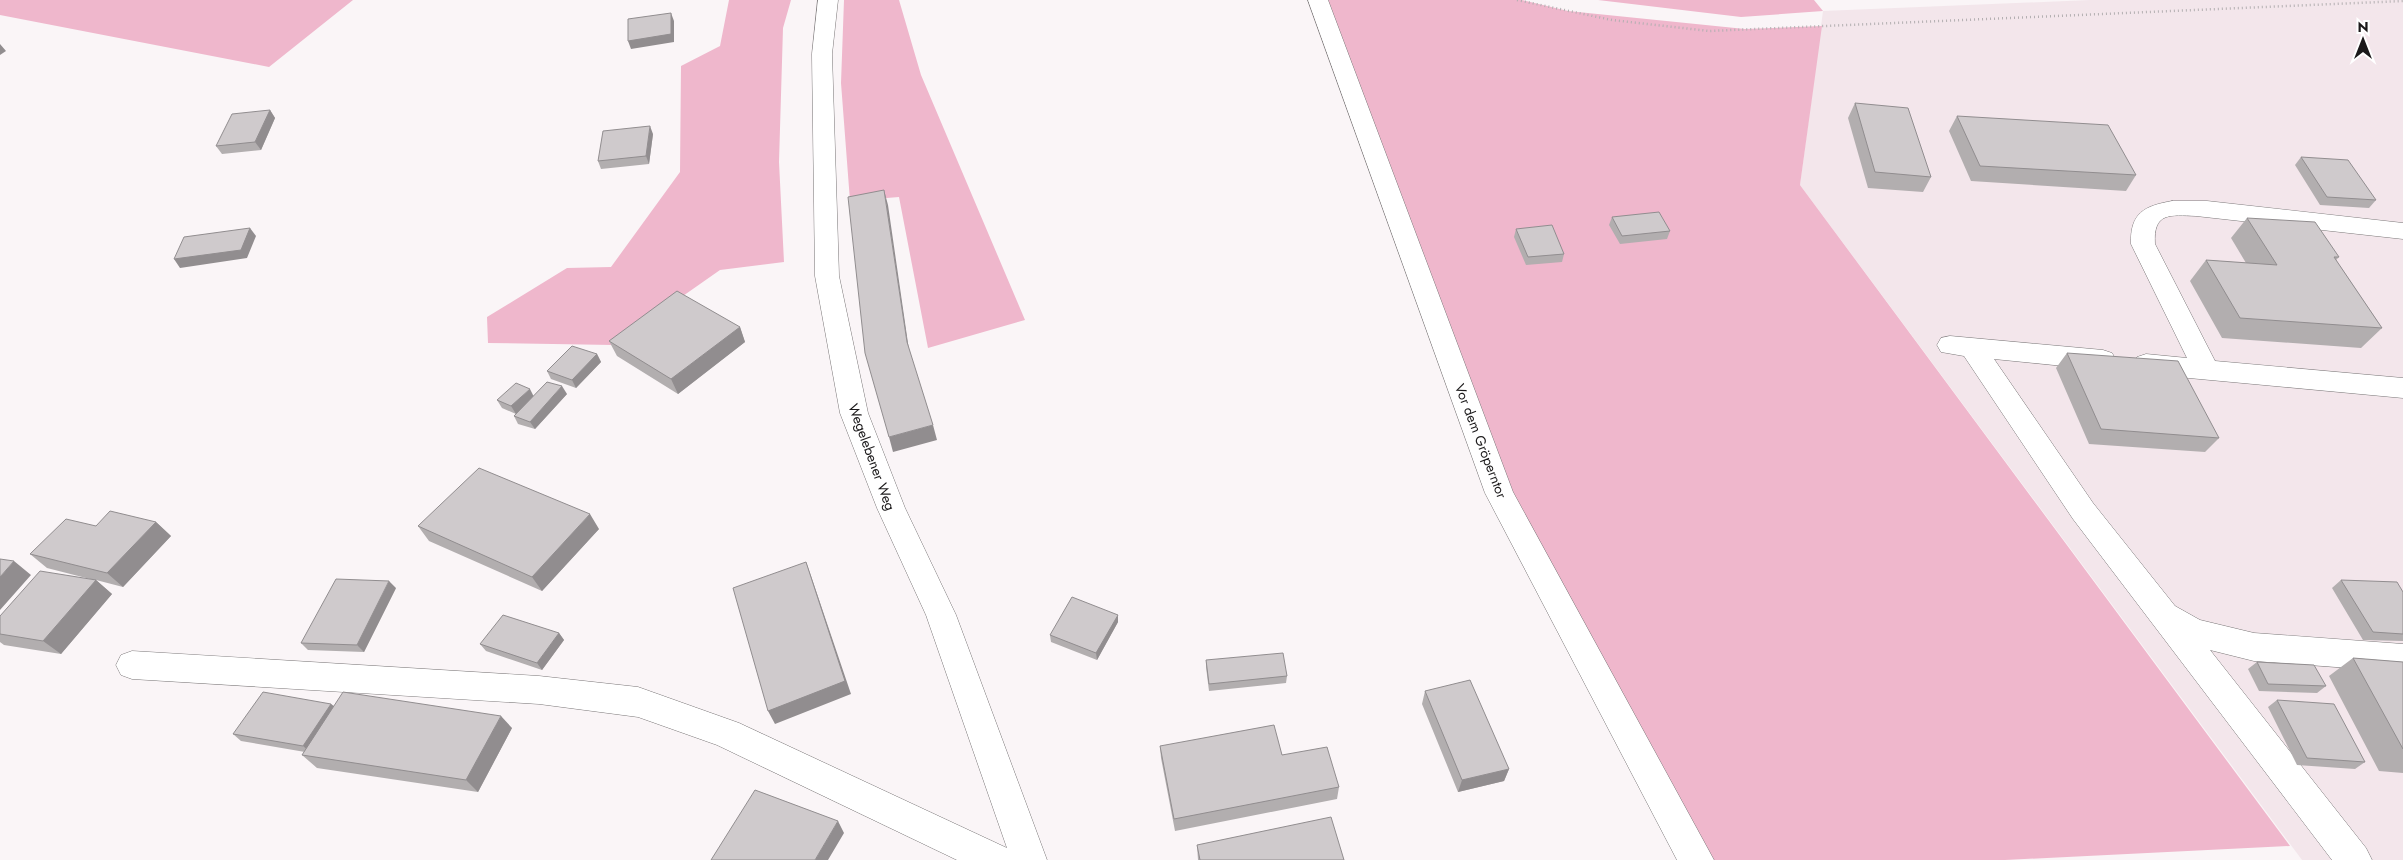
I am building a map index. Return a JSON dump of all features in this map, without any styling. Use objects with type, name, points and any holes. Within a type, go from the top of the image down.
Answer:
[{"type":"street","name":"Wegelebener Weg","points":[[828,0],[822,54],[827,276],[854,412],[891,508],[941,615],[1029,860]]},
{"type":"street","name":"Vor dem Gröperntor","points":[[1318,0],[1499,493],[1696,860]]},
{"type":"street","points":[[2206,370],[2143,244],[2141,230],[2143,224],[2155,212],[2181,208],[2207,209],[2403,231]]},
{"type":"street","points":[[2354,860],[2083,511],[1961,346],[2403,388]]},
{"type":"street","points":[[2162,612],[2192,632],[2254,647],[2403,658]]},
{"type":"street","points":[[132,665],[539,690],[638,702],[727,734],[995,860]]},
{"type":"path","points":[[1517,0],[1551,9],[1643,25],[1709,32],[2403,0]]},
{"type":"shaded area","points":[[0,0],[353,0],[269,67],[0,15]]},
{"type":"shaded area","points":[[729,0],[791,0],[783,28],[779,162],[784,262],[720,270],[613,345],[488,343],[487,317],[567,268],[611,267],[680,172],[681,66],[720,46]]},
{"type":"shaded area","points":[[844,0],[899,0],[921,75],[1025,320],[928,348],[899,197],[850,201],[841,83]]},
{"type":"shaded area","points":[[1328,0],[1522,0],[1568,11],[1745,29],[1822,26],[1800,185],[2290,846],[2005,860],[1712,860],[1511,490]]},
{"type":"shaded area","points":[[1598,0],[1814,0],[1823,11],[1741,17]]},
{"type":"shaded area","points":[[2090,0],[2403,0],[2403,860],[2302,860],[1800,185],[1823,11]]},
{"type":"building","points":[[671,13],[671,34],[628,41],[628,19]]},
{"type":"building","points":[[1855,103],[1908,108],[1931,177],[1875,172]]},
{"type":"building","points":[[270,110],[255,142],[216,146],[232,114]]},
{"type":"building","points":[[1957,116],[2108,125],[2136,175],[1980,166]]},
{"type":"building","points":[[650,126],[646,156],[598,161],[603,131]]},
{"type":"building","points":[[2301,157],[2348,160],[2376,200],[2327,197]]},
{"type":"building","points":[[884,190],[907,342],[933,425],[889,437],[865,353],[848,197]]},
{"type":"building","points":[[1659,212],[1670,231],[1622,236],[1612,217]]},
{"type":"building","points":[[2247,218],[2315,222],[2339,257],[2334,257],[2382,328],[2240,318],[2206,260],[2277,265]]},
{"type":"building","points":[[1552,225],[1564,254],[1528,257],[1516,229]]},
{"type":"building","points":[[250,228],[241,250],[174,259],[184,237]]},
{"type":"building","points":[[677,291],[740,327],[671,379],[609,341]]},
{"type":"building","points":[[572,346],[597,354],[572,380],[547,371]]},
{"type":"building","points":[[2067,353],[2178,361],[2219,438],[2101,429]]},
{"type":"building","points":[[547,382],[562,386],[530,422],[514,416]]},
{"type":"building","points":[[516,383],[530,389],[511,406],[497,400]]},
{"type":"building","points":[[479,468],[590,514],[532,577],[418,526]]},
{"type":"building","points":[[110,511],[156,522],[107,573],[30,554],[66,519],[96,526]]},
{"type":"building","points":[[0,559],[14,561],[0,577]]},
{"type":"building","points":[[806,562],[845,681],[768,711],[733,588]]},
{"type":"building","points":[[40,571],[96,580],[43,641],[0,634],[0,616]]},
{"type":"building","points":[[336,579],[389,581],[357,645],[301,643]]},
{"type":"building","points":[[2341,580],[2397,582],[2403,592],[2403,634],[2373,632]]},
{"type":"building","points":[[1072,597],[1118,615],[1096,653],[1050,635]]},
{"type":"building","points":[[503,615],[559,633],[537,663],[480,644]]},
{"type":"building","points":[[1283,653],[1287,676],[1209,684],[1206,660]]},
{"type":"building","points":[[2353,658],[2403,662],[2403,749]]},
{"type":"building","points":[[2257,662],[2314,665],[2326,686],[2268,684]]},
{"type":"building","points":[[1470,680],[1509,769],[1462,780],[1425,691]]},
{"type":"building","points":[[263,692],[331,704],[303,746],[233,734]]},
{"type":"building","points":[[343,692],[501,716],[466,780],[302,755]]},
{"type":"building","points":[[2277,700],[2334,704],[2365,762],[2307,758]]},
{"type":"building","points":[[1274,725],[1282,755],[1327,747],[1339,787],[1174,819],[1160,746]]},
{"type":"building","points":[[755,790],[838,821],[815,860],[711,860]]},
{"type":"building","points":[[1331,817],[1344,860],[1200,860],[1197,845]]}]
